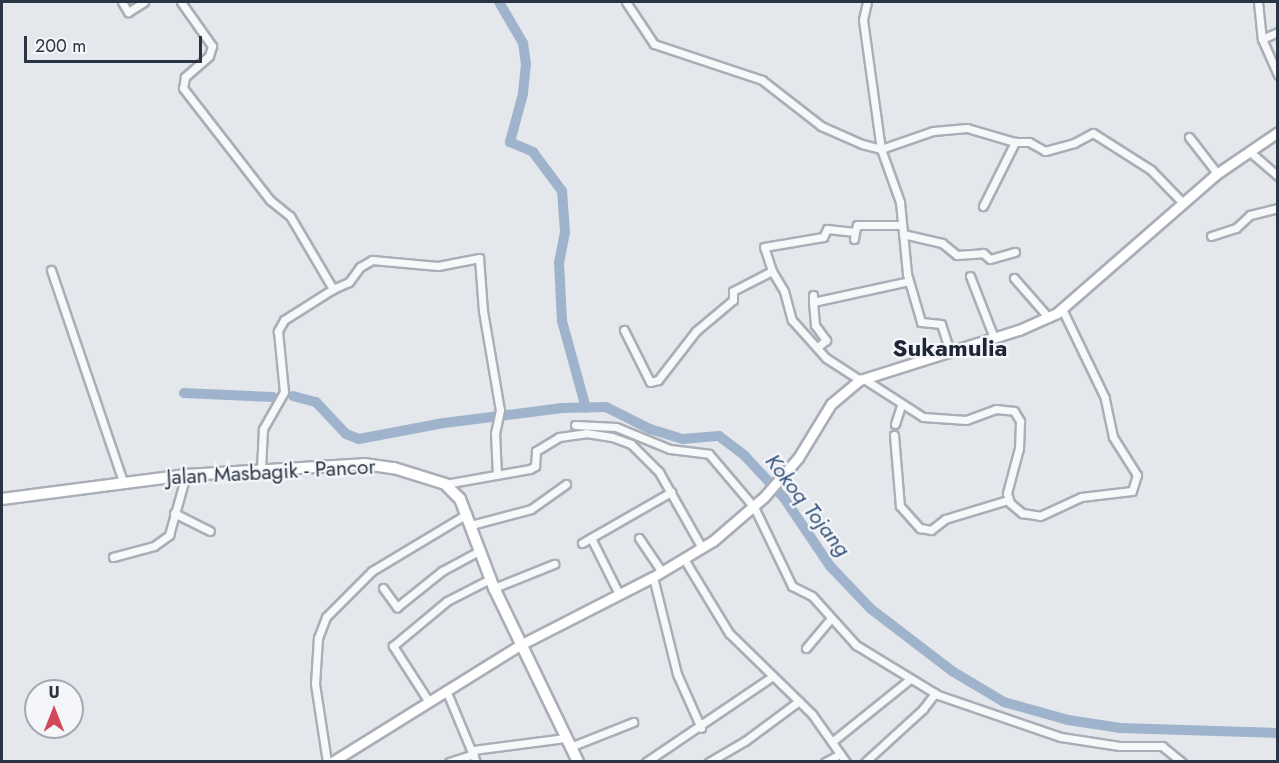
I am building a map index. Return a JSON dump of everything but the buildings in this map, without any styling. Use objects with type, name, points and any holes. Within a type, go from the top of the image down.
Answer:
[{"type":"main road","name":"Jalan Masbagik - Pancor","points":[[2,499],[186,475],[378,464],[446,484]]},
{"type":"main road","points":[[446,484],[456,494],[469,520],[492,583],[578,762]]},
{"type":"street","points":[[122,2],[128,12],[144,2]]},
{"type":"street","points":[[181,2],[212,46],[209,56],[185,77],[183,88],[243,166],[296,223],[333,289]]},
{"type":"street","points":[[627,2],[654,44],[762,81],[829,130],[881,148],[933,131],[956,128],[985,131],[1015,142],[1029,142],[1047,150],[1095,133],[1151,170],[1184,204]]},
{"type":"street","points":[[867,2],[863,27],[881,148],[898,194],[909,280],[921,322],[941,324],[950,351]]},
{"type":"street","points":[[1258,2],[1262,39],[1278,75]]},
{"type":"street","points":[[1262,39],[1278,32]]},
{"type":"street","points":[[567,484],[531,509],[469,520],[372,571],[326,617],[317,647],[315,699],[333,761],[520,645],[653,577],[702,548],[768,493],[782,477],[831,404],[862,379],[994,338],[1049,318],[1184,204],[1217,173],[1278,132]]},
{"type":"street","points":[[1189,138],[1217,173]]},
{"type":"street","points":[[983,206],[1015,142]]},
{"type":"street","points":[[1249,150],[1278,176]]},
{"type":"street","points":[[1210,236],[1236,228],[1250,215],[1278,208]]},
{"type":"street","points":[[902,225],[857,225],[854,235],[827,229],[824,237],[766,246],[772,271],[784,291],[790,317],[826,358],[891,394],[901,405],[917,416],[966,420],[996,409],[1014,411],[1020,421],[1019,448],[1008,500],[1014,509],[1040,516],[1081,497],[1132,491],[1137,482],[1133,468],[1113,437],[1105,398],[1062,309]]},
{"type":"street","points":[[903,234],[942,243],[957,255],[983,253],[990,259],[1015,252]]},
{"type":"street","points":[[261,469],[263,429],[284,392],[278,339],[280,324],[333,289],[349,282],[360,267],[372,260],[438,266],[477,259],[498,416],[497,475]]},
{"type":"street","points":[[51,270],[123,482]]},
{"type":"street","points":[[624,330],[650,382],[658,380],[696,331],[733,300],[733,291],[772,271]]},
{"type":"street","points":[[970,276],[994,338]]},
{"type":"street","points":[[1014,278],[1049,318]]},
{"type":"street","points":[[818,347],[826,340],[815,325],[813,298],[909,280]]},
{"type":"street","points":[[895,424],[901,405]]},
{"type":"street","points":[[575,425],[616,427],[670,449],[709,454],[754,507],[792,586],[812,596],[828,621],[856,645],[935,693],[1061,737],[1119,746],[1162,746],[1182,762]]},
{"type":"street","points":[[446,484],[533,468],[535,452],[557,438],[595,434],[631,444],[671,492],[702,548]]},
{"type":"street","points":[[894,435],[900,506],[920,528],[931,530],[945,519],[1008,500]]},
{"type":"street","points":[[113,557],[159,544],[171,531],[186,475]]},
{"type":"street","points":[[582,543],[671,492]]},
{"type":"street","points":[[174,513],[210,531]]},
{"type":"street","points":[[591,538],[619,594]]},
{"type":"street","points":[[639,538],[662,572]]},
{"type":"street","points":[[383,588],[397,607],[442,571],[479,551]]},
{"type":"street","points":[[684,559],[729,633],[799,701],[833,741],[846,762]]},
{"type":"street","points":[[429,702],[393,646],[447,601],[492,583],[554,564]]},
{"type":"street","points":[[653,577],[677,674],[701,728]]},
{"type":"street","points":[[806,648],[828,621]]},
{"type":"street","points":[[646,762],[660,758],[701,728],[727,705],[773,676]]},
{"type":"street","points":[[833,741],[910,679]]},
{"type":"street","points":[[446,690],[474,755]]},
{"type":"street","points":[[864,762],[923,709],[935,693]]},
{"type":"street","points":[[709,762],[745,741],[799,701]]},
{"type":"street","points":[[449,762],[474,755],[568,742],[633,722]]},
{"type":"street","points":[[825,762],[840,754]]},
{"type":"waterway","points":[[499,2],[523,43],[526,64],[523,94],[510,142],[533,152],[562,191],[565,232],[559,262],[562,321],[586,408]]},
{"type":"waterway","name":"Kokoq Tojang","points":[[184,393],[273,397]]},
{"type":"waterway","name":"Kokoq Tojang","points":[[293,396],[316,402],[346,434],[359,439],[444,423],[562,408],[606,407],[650,429],[683,439],[719,436],[744,455],[784,498],[830,566],[871,609],[952,671],[1004,702],[1068,720],[1120,728],[1278,733]]},
{"type":"district","name":"Sukamulia","points":[[950,348]]}]
